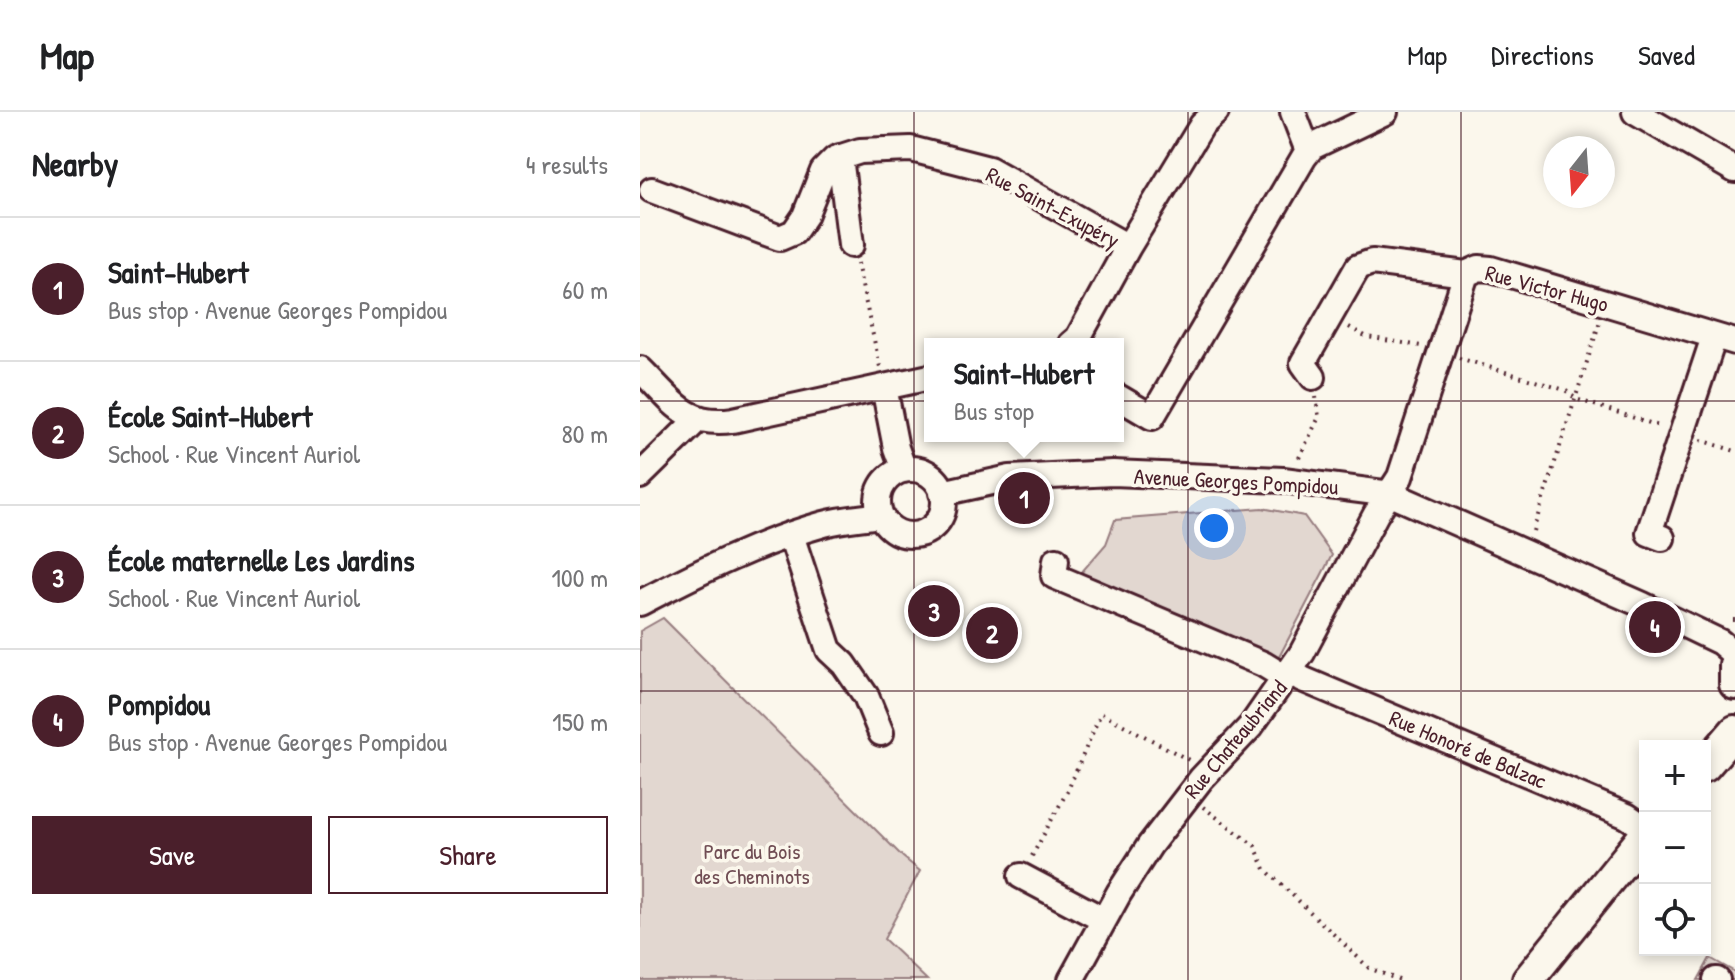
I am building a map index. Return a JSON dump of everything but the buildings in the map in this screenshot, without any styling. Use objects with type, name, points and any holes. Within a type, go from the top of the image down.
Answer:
[{"type":"main road","points":[[1735,665],[1735,684]]},
{"type":"main road","points":[[1711,759],[1735,731]]},
{"type":"main road","points":[[1528,980],[1639,842]]},
{"type":"street","points":[[1293,112],[1308,151]]},
{"type":"street","points":[[1124,401],[1152,417],[1308,151],[1385,112]]},
{"type":"street","points":[[1635,112],[1735,170]]},
{"type":"street","points":[[1076,338],[1206,116]]},
{"type":"street","name":"Rue Saint-Exupéry","points":[[840,157],[860,151],[911,149],[989,169],[1128,247]]},
{"type":"street","points":[[652,190],[780,238],[794,232],[805,216],[823,171],[840,157],[851,245]]},
{"type":"street","points":[[1313,377],[1303,363],[1351,276],[1362,265],[1372,262],[1466,274]]},
{"type":"street","name":"Rue Victor Hugo","points":[[1391,494],[1400,477],[1466,274],[1479,268],[1491,269],[1724,339],[1680,433],[1649,533],[1662,538]]},
{"type":"street","points":[[640,369],[685,413],[707,422],[733,420],[924,378]]},
{"type":"street","points":[[884,387],[896,448],[904,470]]},
{"type":"street","points":[[640,476],[697,420]]},
{"type":"street","points":[[904,470],[931,476],[942,493],[943,510],[934,526],[926,532],[898,533],[889,528],[880,515],[880,489],[886,481],[904,470]]},
{"type":"street","name":"Avenue Georges Pompidou","points":[[942,493],[1010,478],[1113,473],[1283,480],[1391,494],[1643,605],[1720,642],[1735,655]]},
{"type":"street","name":"Rue Chateaubriand","points":[[1071,980],[1150,845],[1209,770],[1251,726],[1288,675],[1376,514],[1391,494]]},
{"type":"street","points":[[640,603],[762,545],[827,523],[880,515]]},
{"type":"street","points":[[791,535],[829,650],[844,664],[866,696],[881,733]]},
{"type":"street","name":"Rue Honoré de Balzac","points":[[1056,560],[1054,576],[1627,816],[1639,824]]},
{"type":"street","points":[[1021,876],[1104,920]]},
{"type":"path","points":[[851,245],[861,274],[884,387]]},
{"type":"path","points":[[1533,531],[1606,304]]},
{"type":"path","points":[[1329,316],[1367,337],[1428,347],[1565,390],[1576,399],[1735,451]]},
{"type":"path","points":[[1299,458],[1319,417],[1313,377]]},
{"type":"path","points":[[1021,876],[1068,790],[1101,713],[1209,770]]},
{"type":"path","points":[[1188,796],[1255,846],[1265,869],[1369,968],[1399,980]]},
{"type":"green space","points":[[1262,508],[1304,516],[1332,555],[1279,657],[1257,671],[1066,590],[1106,544],[1115,520]]},
{"type":"green space","name":"Parc du Bois des Cheminots","points":[[663,618],[920,871],[884,939],[927,980],[640,980],[640,631]]},
{"type":"green space","points":[[1710,958],[1735,972],[1735,980],[1698,980]]},
{"type":"place","name":"Saint-Hubert","points":[[1024,498]]},
{"type":"place","name":"École maternelle Les Jardins","points":[[934,611]]},
{"type":"place","name":"Pompidou","points":[[1655,627]]},
{"type":"place","name":"École Saint-Hubert","points":[[992,633]]}]
